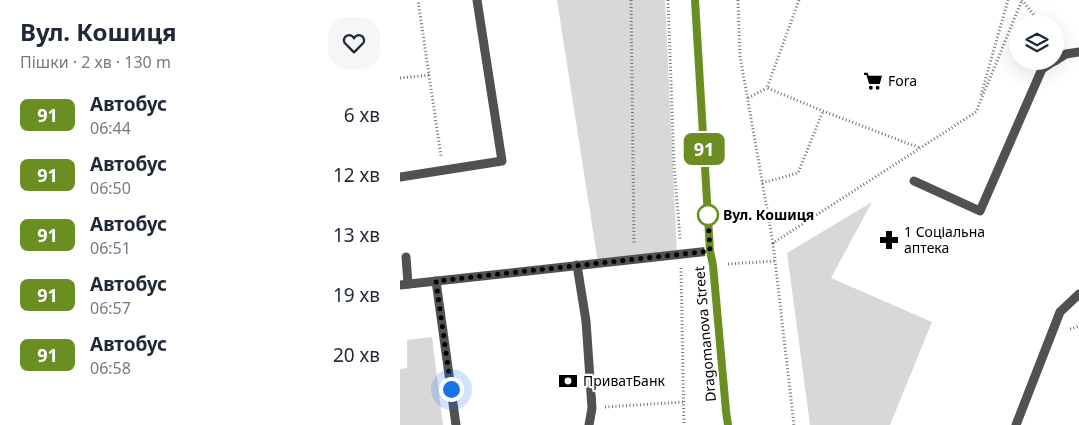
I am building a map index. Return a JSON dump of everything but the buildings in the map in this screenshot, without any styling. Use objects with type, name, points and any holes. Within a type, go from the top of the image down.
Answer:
[{"type":"street","name":"Dragomanova Street","points":[[695,0],[710,251],[713,265],[728,425]]},
{"type":"lane","points":[[400,177],[502,161],[477,0]]},
{"type":"lane","points":[[1064,55],[1079,52]]},
{"type":"lane","points":[[914,181],[980,211],[1042,70]]},
{"type":"lane","points":[[406,257],[404,284],[710,251]]},
{"type":"lane","points":[[577,265],[586,321],[592,408],[588,425]]},
{"type":"lane","points":[[436,281],[456,425]]},
{"type":"lane","points":[[1016,425],[1060,312],[1079,294]]},
{"type":"path","points":[[418,0],[444,170]]},
{"type":"path","points":[[631,0],[634,259]]},
{"type":"path","points":[[668,0],[674,164],[681,254],[684,425]]},
{"type":"path","points":[[738,0],[740,56],[773,243],[794,425]]},
{"type":"path","points":[[748,98],[767,88],[799,0]]},
{"type":"path","points":[[976,112],[1008,0]]},
{"type":"path","points":[[773,243],[976,112],[1022,0],[1034,15]]},
{"type":"path","points":[[400,78],[429,75]]},
{"type":"path","points":[[767,88],[920,148]]},
{"type":"path","points":[[762,183],[798,173],[823,111]]},
{"type":"path","points":[[592,408],[683,402]]},
{"type":"shaded area","points":[[557,0],[665,0],[677,253],[598,263]]},
{"type":"shaded area","points":[[872,202],[831,278],[932,322],[890,425],[810,425],[787,253]]},
{"type":"shaded area","points":[[432,337],[443,425],[400,425],[400,369],[407,368],[407,340]]},
{"type":"bus line","name":"91","points":[[695,0],[710,251],[713,265],[728,425]]},
{"type":"place","name":"Fora","points":[[873,81]]},
{"type":"place","name":"Вул. Кошиця","points":[[708,215]]},
{"type":"place","name":"1 Соціальна аптека","points":[[889,240]]},
{"type":"place","name":"ПриватБанк","points":[[568,381]]},
{"type":"route","points":[[451,389],[436,281],[710,251],[708,215]]}]
